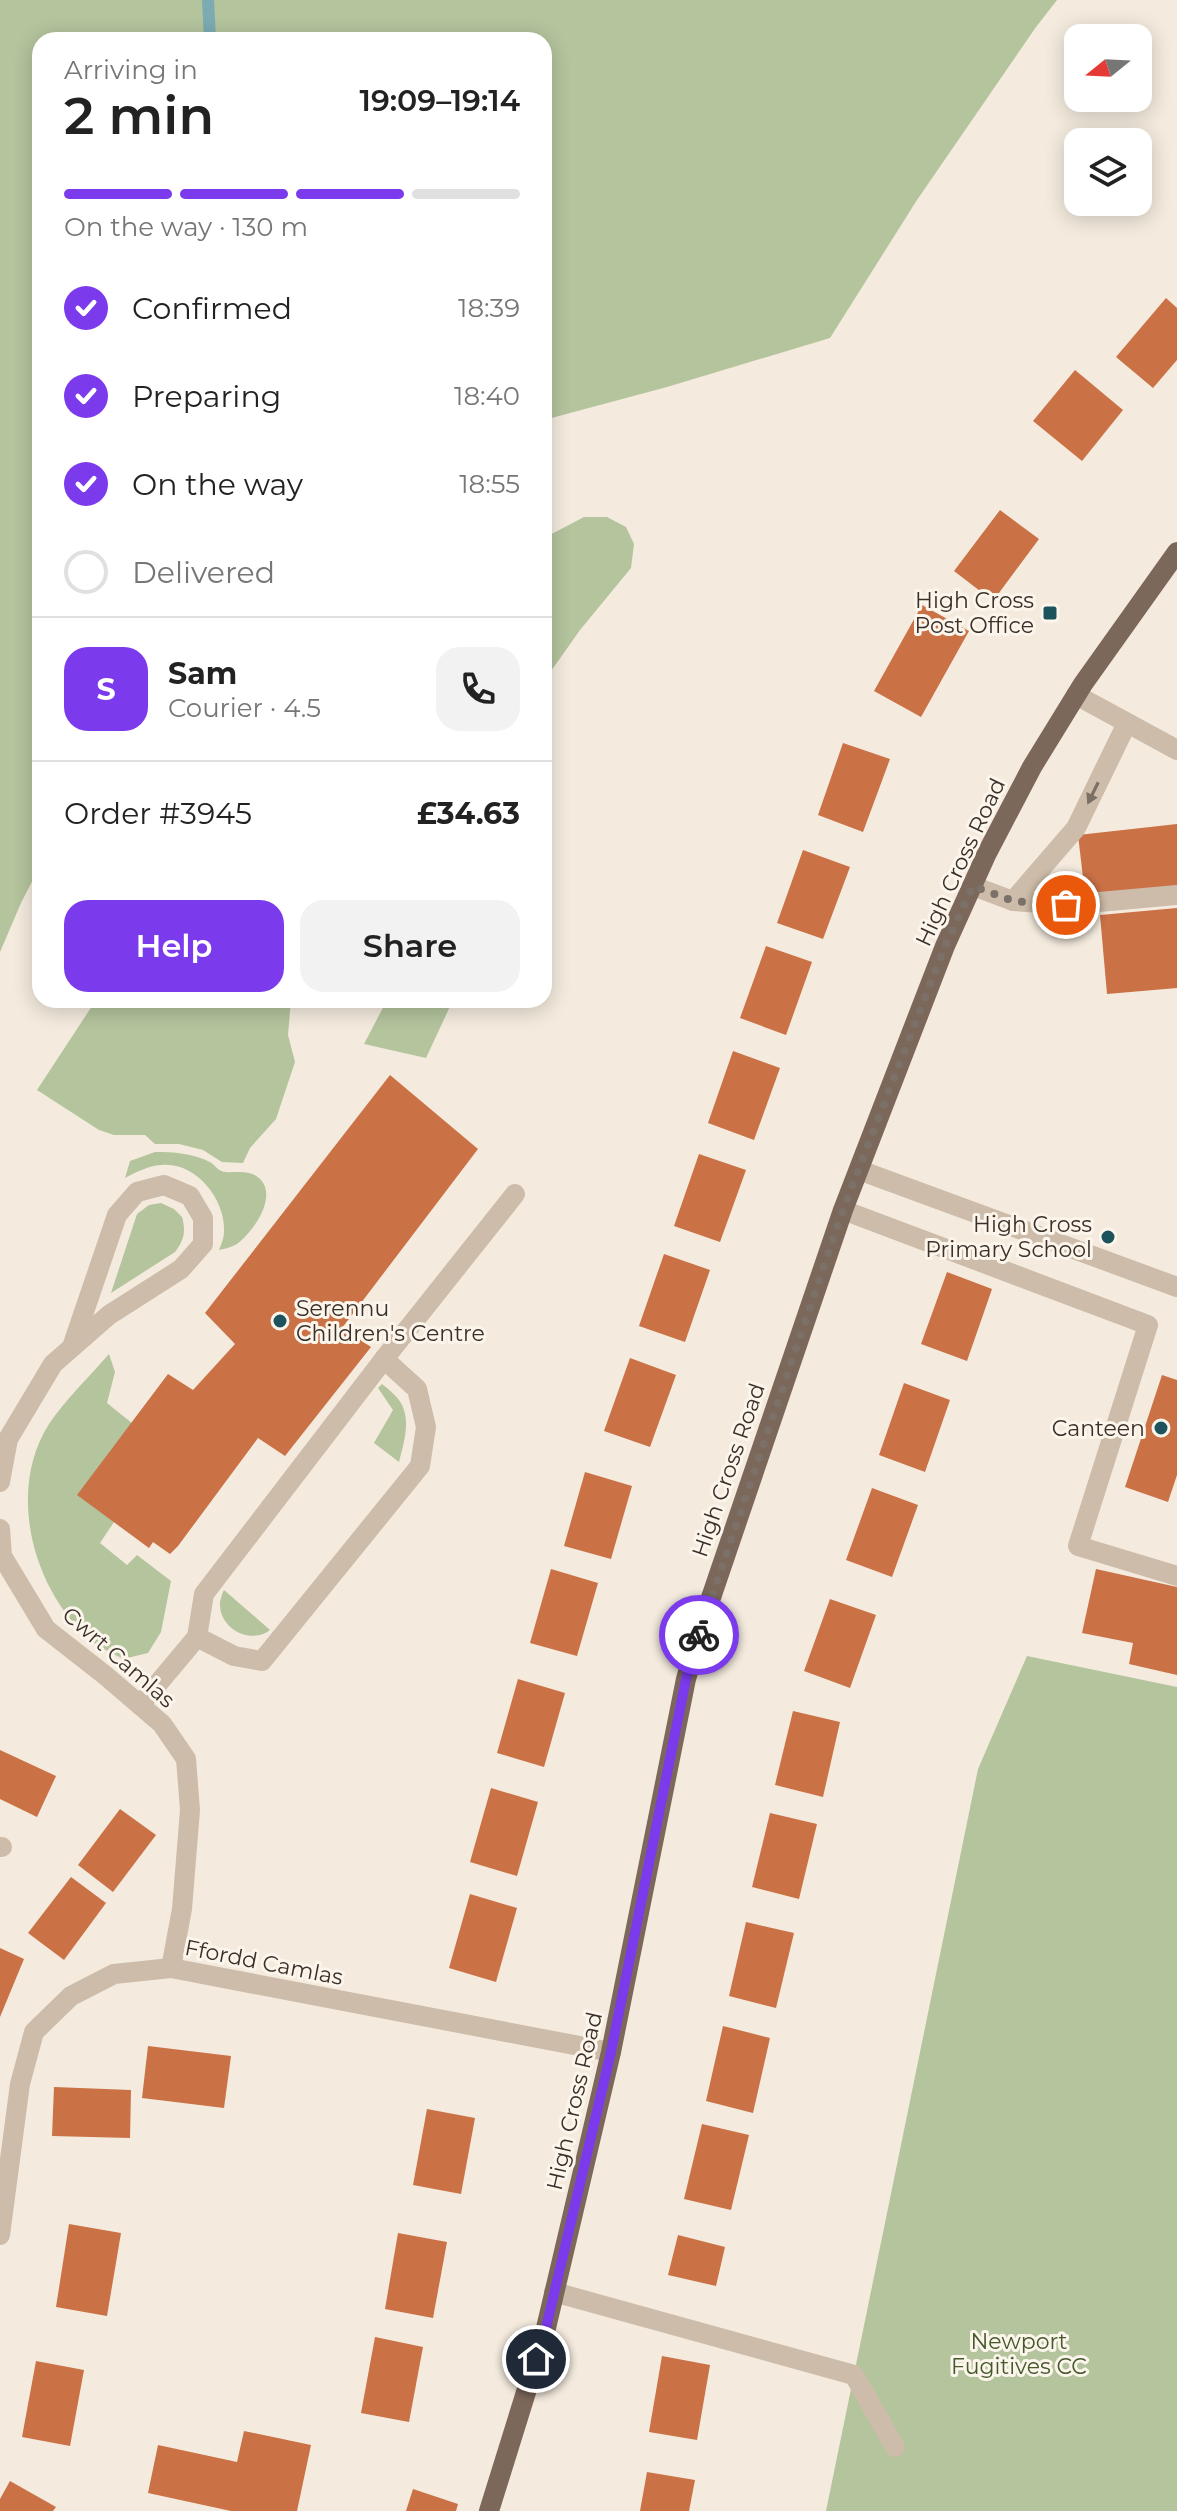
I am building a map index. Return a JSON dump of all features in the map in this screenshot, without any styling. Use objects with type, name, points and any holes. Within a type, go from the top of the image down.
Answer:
[{"type":"main road","name":"High Cross Road","points":[[489,2511],[546,2328],[611,2052],[686,1679],[843,1210],[945,946],[1032,767],[1076,695],[1176,555]]},
{"type":"street","points":[[1076,695],[1177,750]]},
{"type":"street","points":[[1013,901],[1076,828],[1127,723]]},
{"type":"street","points":[[973,886],[1013,901],[1066,905],[1177,895]]},
{"type":"street","points":[[859,1170],[1177,1287]]},
{"type":"street","points":[[0,1482],[8,1439],[53,1364],[109,1315],[181,1269],[203,1244],[203,1218],[190,1196],[164,1185],[137,1192],[117,1215],[72,1347]]},
{"type":"street","points":[[140,1705],[197,1637],[204,1594],[515,1194]]},
{"type":"street","points":[[843,1210],[1148,1325],[1078,1546],[1177,1576]]},
{"type":"street","points":[[197,1637],[234,1656],[262,1661],[420,1466],[426,1427],[417,1389],[384,1359]]},
{"type":"street","name":"Cwrt Camlas","points":[[0,1529],[1,1556],[46,1629],[162,1724],[186,1759],[190,1810],[182,1909],[171,1968]]},
{"type":"street","name":"Ffordd Camlas","points":[[0,2235],[20,2084],[34,2032],[71,1996],[114,1974],[171,1968],[611,2052]]},
{"type":"street","points":[[554,2292],[854,2375],[895,2447]]},
{"type":"green space","points":[[0,0],[1057,0],[917,200],[830,338],[552,418],[552,32],[32,32],[32,882],[0,952]]},
{"type":"green space","points":[[584,517],[607,517],[626,527],[634,544],[631,568],[552,670],[552,534]]},
{"type":"green space","points":[[91,1008],[290,1008],[288,1035],[295,1062],[276,1119],[250,1148],[243,1163],[222,1162],[203,1150],[179,1144],[155,1144],[145,1135],[114,1135],[99,1130],[37,1090]]},
{"type":"green space","points":[[383,1008],[449,1008],[426,1058],[364,1044]]},
{"type":"green space","points":[[155,1152],[190,1155],[210,1162],[223,1171],[248,1173],[261,1180],[265,1187],[265,1205],[250,1231],[237,1244],[219,1250],[224,1232],[220,1207],[206,1185],[185,1169],[174,1165],[156,1166],[125,1178],[130,1161]]},
{"type":"green space","points":[[161,1203],[182,1217],[184,1232],[180,1244],[175,1252],[111,1293],[137,1214],[149,1205]]},
{"type":"green space","points":[[109,1354],[115,1372],[107,1403],[133,1424],[114,1522],[100,1543],[127,1565],[137,1555],[171,1581],[161,1632],[148,1653],[123,1659],[92,1641],[71,1620],[54,1596],[32,1539],[28,1509],[29,1479],[36,1451],[49,1424]]},
{"type":"green space","points":[[382,1384],[399,1400],[406,1417],[399,1462],[374,1443],[393,1410],[378,1388]]},
{"type":"green space","points":[[224,1590],[270,1630],[254,1636],[230,1627],[221,1612]]},
{"type":"green space","name":"Newport Fugitives CC","points":[[1027,1656],[1177,1687],[1177,2511],[826,2511],[978,1769]]},
{"type":"building","points":[[1166,298],[1177,308],[1177,360],[1153,388],[1116,357]]},
{"type":"building","points":[[1075,370],[1123,410],[1082,461],[1033,421]]},
{"type":"building","points":[[1000,510],[1039,539],[993,601],[954,571]]},
{"type":"building","points":[[922,605],[969,631],[921,717],[874,691]]},
{"type":"building","points":[[843,743],[890,759],[863,832],[818,815]]},
{"type":"building","points":[[1177,824],[1177,894],[1086,903],[1078,835]]},
{"type":"building","points":[[803,850],[850,867],[823,939],[777,923]]},
{"type":"building","points":[[1177,908],[1177,988],[1107,994],[1100,915]]},
{"type":"building","points":[[766,946],[812,962],[786,1035],[740,1018]]},
{"type":"building","points":[[733,1051],[780,1068],[754,1140],[708,1123]]},
{"type":"building","name":"Serennu Children's Centre","points":[[390,1075],[478,1149],[342,1328],[371,1347],[285,1456],[258,1438],[178,1546],[170,1554],[153,1542],[149,1548],[77,1495],[168,1374],[193,1390],[235,1344],[205,1313]]},
{"type":"building","points":[[699,1154],[746,1170],[720,1242],[674,1226]]},
{"type":"building","points":[[664,1254],[710,1270],[685,1342],[639,1326]]},
{"type":"building","points":[[947,1272],[992,1289],[967,1361],[921,1344]]},
{"type":"building","points":[[630,1358],[676,1375],[650,1447],[604,1431]]},
{"type":"building","name":"Canteen","points":[[1162,1375],[1177,1380],[1177,1475],[1168,1502],[1125,1487]]},
{"type":"building","points":[[904,1383],[950,1400],[925,1472],[879,1455]]},
{"type":"building","points":[[585,1472],[632,1486],[611,1559],[564,1546]]},
{"type":"building","points":[[872,1488],[918,1505],[892,1577],[846,1560]]},
{"type":"building","points":[[551,1569],[598,1583],[577,1656],[530,1643]]},
{"type":"building","points":[[1096,1569],[1177,1587],[1177,1675],[1129,1664],[1133,1643],[1082,1633]]},
{"type":"building","points":[[830,1599],[876,1615],[850,1688],[804,1671]]},
{"type":"building","points":[[518,1679],[565,1693],[544,1767],[497,1753]]},
{"type":"building","points":[[793,1711],[840,1722],[823,1797],[775,1785]]},
{"type":"building","points":[[0,1750],[56,1776],[37,1817],[0,1799]]},
{"type":"building","points":[[491,1788],[538,1802],[517,1876],[470,1862]]},
{"type":"building","points":[[120,1809],[156,1835],[113,1892],[78,1865]]},
{"type":"building","points":[[770,1813],[817,1824],[799,1899],[752,1887]]},
{"type":"building","points":[[71,1877],[106,1903],[64,1960],[28,1933]]},
{"type":"building","points":[[470,1894],[517,1908],[496,1982],[449,1968]]},
{"type":"building","points":[[746,1922],[794,1933],[776,2008],[729,1996]]},
{"type":"building","points":[[0,1948],[24,1959],[0,2017]]},
{"type":"building","points":[[723,2026],[770,2038],[753,2113],[706,2101]]},
{"type":"building","points":[[148,2046],[231,2056],[224,2108],[142,2098]]},
{"type":"building","points":[[54,2087],[131,2090],[130,2138],[52,2136]]},
{"type":"building","points":[[427,2109],[475,2118],[461,2194],[413,2185]]},
{"type":"building","points":[[702,2124],[749,2135],[731,2210],[684,2199]]},
{"type":"building","points":[[69,2224],[121,2233],[107,2316],[56,2307]]},
{"type":"building","points":[[398,2233],[447,2242],[433,2318],[385,2309]]},
{"type":"building","points":[[678,2235],[725,2247],[716,2286],[668,2275]]},
{"type":"building","points":[[375,2337],[423,2347],[409,2422],[361,2413]]},
{"type":"building","points":[[662,2356],[710,2365],[697,2440],[649,2432]]},
{"type":"building","points":[[36,2361],[84,2370],[70,2446],[22,2437]]},
{"type":"building","points":[[244,2431],[311,2445],[297,2511],[231,2511],[148,2493],[158,2445],[237,2462]]},
{"type":"building","points":[[647,2472],[695,2480],[689,2511],[640,2511]]},
{"type":"building","points":[[10,2481],[56,2507],[53,2511],[0,2511],[0,2499]]},
{"type":"building","points":[[413,2489],[458,2504],[456,2511],[406,2511]]},
{"type":"waterway","points":[[208,0],[210,32]]},
{"type":"way so far","points":[[699,1635],[843,1210],[945,946],[973,886],[1013,901],[1066,905]]},
{"type":"place","name":"High Cross Post Office","points":[[1050,613]]},
{"type":"place","name":"High Cross Primary School","points":[[1108,1237]]},
{"type":"place","name":"Serennu Children's Centre","points":[[280,1321]]},
{"type":"place","name":"Canteen","points":[[1161,1428]]},
{"type":"route","points":[[536,2359],[611,2052],[686,1679],[699,1635]]}]
